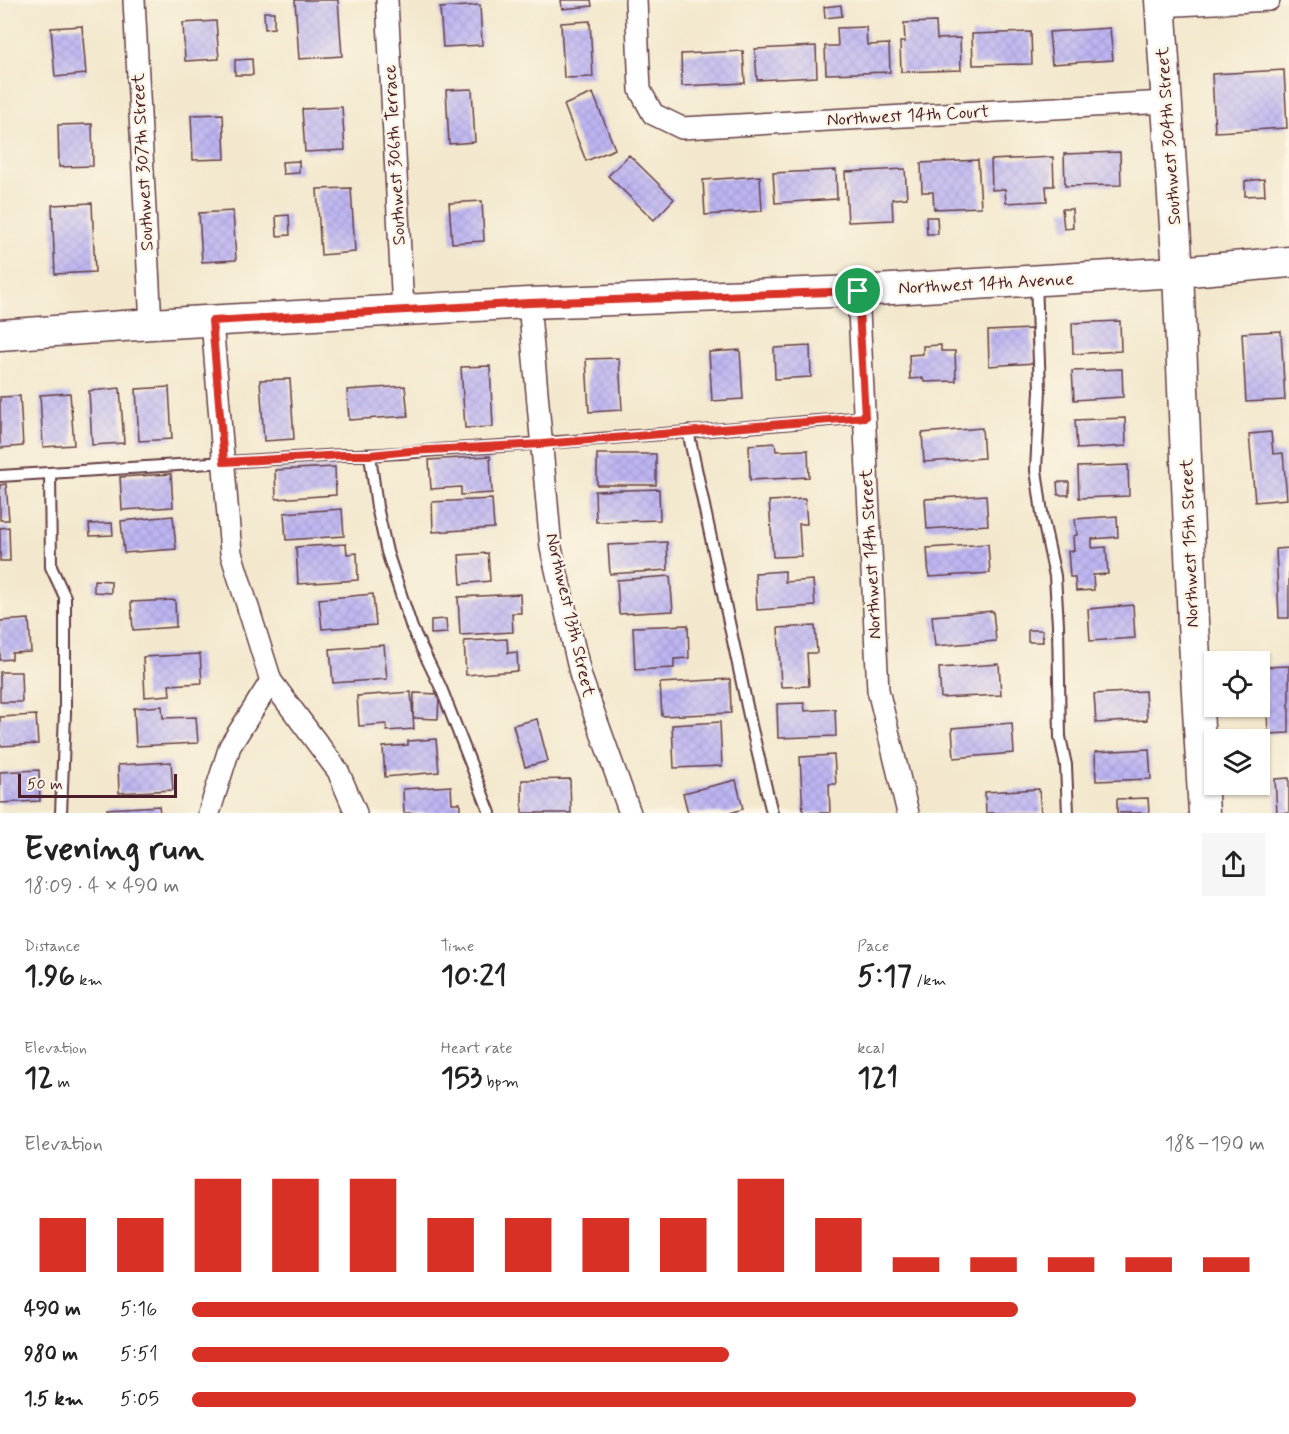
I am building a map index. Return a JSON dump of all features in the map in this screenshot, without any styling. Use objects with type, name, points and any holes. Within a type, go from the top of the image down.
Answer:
[{"type":"street","name":"Southwest 307th Street","points":[[134,0],[152,324]]},
{"type":"street","name":"Southwest 306th Terrace","points":[[387,0],[403,310]]},
{"type":"street","name":"Northwest 14th Court","points":[[636,0],[640,90],[653,114],[682,128],[1166,102]]},
{"type":"street","points":[[1160,3],[1269,0]]},
{"type":"street","name":"Southwest 304th Street","points":[[1160,3],[1178,273]]},
{"type":"street","name":"Northwest 14th Avenue","points":[[0,335],[152,324],[529,303],[858,291],[1178,273],[1289,262]]},
{"type":"street","name":"Northwest 15th Street","points":[[1178,273],[1193,623],[1204,813]]},
{"type":"street","name":"Northwest 14th Street","points":[[858,291],[878,690],[908,813]]},
{"type":"street","name":"Northwest 13th Street","points":[[529,303],[551,548],[581,677],[630,813]]},
{"type":"street","points":[[212,321],[231,553],[271,681],[338,771],[356,813]]},
{"type":"street","points":[[209,813],[230,746],[271,681]]},
{"type":"lane","points":[[1036,281],[1040,390],[1036,470],[1043,520],[1055,576],[1060,737],[1066,765],[1068,813]]},
{"type":"lane","points":[[0,476],[542,444],[865,417]]},
{"type":"lane","points":[[688,431],[772,813]]},
{"type":"lane","points":[[370,455],[377,507],[387,552],[412,628],[441,688],[490,813]]},
{"type":"lane","points":[[50,473],[51,567],[65,597],[65,713],[61,813]]},
{"type":"building","points":[[295,0],[338,0],[342,56],[299,59]]},
{"type":"building","points":[[561,0],[591,0],[592,6],[562,9]]},
{"type":"building","points":[[480,5],[482,45],[443,47],[440,8]]},
{"type":"building","points":[[841,5],[842,16],[825,18],[824,7]]},
{"type":"building","points":[[264,12],[274,12],[274,28],[265,29]]},
{"type":"building","points":[[216,21],[219,59],[185,61],[183,23]]},
{"type":"building","points":[[590,21],[593,77],[564,78],[561,23]]},
{"type":"building","points":[[936,22],[937,39],[960,38],[961,70],[901,72],[900,42],[905,42],[904,23]]},
{"type":"building","points":[[82,26],[86,74],[55,77],[51,28]]},
{"type":"building","points":[[866,27],[867,45],[889,44],[890,72],[826,74],[825,46],[838,46],[837,28]]},
{"type":"building","points":[[1110,28],[1113,60],[1052,64],[1049,32]]},
{"type":"building","points":[[1031,32],[1032,64],[973,65],[972,34]]},
{"type":"building","points":[[816,46],[817,77],[757,80],[755,49]]},
{"type":"building","points":[[743,51],[745,83],[682,86],[681,54]]},
{"type":"building","points":[[252,59],[253,75],[235,75],[235,60]]},
{"type":"building","points":[[1284,70],[1287,128],[1215,132],[1212,74]]},
{"type":"building","points":[[472,89],[475,142],[449,144],[446,90]]},
{"type":"building","points":[[593,93],[615,149],[586,161],[564,105]]},
{"type":"building","points":[[342,107],[345,150],[305,152],[302,109]]},
{"type":"building","points":[[223,114],[225,159],[193,160],[191,115]]},
{"type":"building","points":[[92,124],[93,166],[59,167],[58,125]]},
{"type":"building","points":[[1120,152],[1121,185],[1065,186],[1064,154]]},
{"type":"building","points":[[629,155],[674,199],[654,220],[608,176]]},
{"type":"building","points":[[1053,157],[1054,186],[1046,186],[1047,201],[1006,203],[1005,189],[992,190],[991,160]]},
{"type":"building","points":[[978,160],[981,207],[934,209],[933,192],[922,192],[921,163]]},
{"type":"building","points":[[299,161],[299,173],[283,174],[282,162]]},
{"type":"building","points":[[905,169],[907,198],[892,199],[893,220],[848,222],[845,172]]},
{"type":"building","points":[[836,170],[837,199],[775,203],[773,173]]},
{"type":"building","points":[[760,176],[762,211],[705,215],[703,180]]},
{"type":"building","points":[[1264,179],[1265,195],[1245,196],[1245,181]]},
{"type":"building","points":[[351,188],[355,252],[321,255],[317,189]]},
{"type":"building","points":[[482,201],[484,241],[452,243],[449,203]]},
{"type":"building","points":[[92,203],[95,272],[55,274],[52,205]]},
{"type":"building","points":[[1062,209],[1072,209],[1073,228],[1064,229]]},
{"type":"building","points":[[233,211],[236,260],[202,262],[199,213]]},
{"type":"building","points":[[289,215],[290,235],[277,236],[276,216]]},
{"type":"building","points":[[926,217],[937,217],[938,234],[927,234]]},
{"type":"building","points":[[1120,321],[1121,351],[1073,354],[1072,323]]},
{"type":"building","points":[[1031,329],[1034,363],[989,366],[988,331]]},
{"type":"building","points":[[1281,331],[1285,400],[1246,402],[1242,333]]},
{"type":"building","points":[[941,345],[941,351],[955,351],[956,381],[924,382],[923,378],[910,379],[909,355],[923,354],[923,346]]},
{"type":"building","points":[[810,346],[811,377],[775,379],[774,348]]},
{"type":"building","points":[[740,350],[743,399],[712,401],[709,352]]},
{"type":"building","points":[[619,358],[622,410],[589,412],[586,359]]},
{"type":"building","points":[[490,366],[493,427],[465,428],[461,367]]},
{"type":"building","points":[[1122,369],[1123,397],[1074,400],[1072,371]]},
{"type":"building","points":[[290,379],[294,439],[264,441],[260,380]]},
{"type":"building","points":[[405,386],[408,416],[349,420],[347,390]]},
{"type":"building","points":[[169,387],[172,439],[139,441],[136,389]]},
{"type":"building","points":[[120,388],[124,443],[92,445],[89,391]]},
{"type":"building","points":[[70,393],[74,445],[43,447],[40,395]]},
{"type":"building","points":[[20,396],[23,446],[0,448],[0,397]]},
{"type":"building","points":[[1125,418],[1126,446],[1077,449],[1075,420]]},
{"type":"building","points":[[982,428],[984,458],[924,462],[922,433]]},
{"type":"building","points":[[1271,432],[1273,454],[1283,453],[1287,499],[1255,502],[1249,434]]},
{"type":"building","points":[[775,443],[776,451],[808,450],[809,477],[750,480],[749,445]]},
{"type":"building","points":[[597,454],[656,454],[656,485],[597,485]]},
{"type":"building","points":[[490,456],[492,493],[461,495],[461,487],[431,489],[429,460]]},
{"type":"building","points":[[1128,465],[1129,496],[1079,498],[1078,467]]},
{"type":"building","points":[[335,467],[336,495],[276,499],[275,470]]},
{"type":"building","points":[[171,474],[173,507],[122,510],[120,477]]},
{"type":"building","points":[[1057,482],[1069,482],[1069,495],[1058,495]]},
{"type":"building","points":[[6,484],[9,520],[0,520],[0,485]]},
{"type":"building","points":[[659,489],[660,520],[596,522],[595,491]]},
{"type":"building","points":[[986,495],[988,525],[927,529],[925,499]]},
{"type":"building","points":[[492,499],[494,528],[433,532],[432,502]]},
{"type":"building","points":[[805,499],[807,524],[799,524],[801,556],[773,557],[769,501]]},
{"type":"building","points":[[342,509],[344,536],[286,540],[284,513]]},
{"type":"building","points":[[173,516],[176,549],[124,553],[121,521]]},
{"type":"building","points":[[1117,516],[1118,537],[1092,539],[1092,548],[1106,547],[1108,574],[1093,575],[1094,590],[1076,591],[1075,577],[1070,577],[1068,551],[1074,551],[1073,536],[1077,535],[1075,519]]},
{"type":"building","points":[[112,523],[113,535],[90,536],[89,524]]},
{"type":"building","points":[[9,527],[10,561],[0,561],[0,528]]},
{"type":"building","points":[[667,542],[668,570],[610,574],[608,545]]},
{"type":"building","points":[[346,544],[347,554],[357,553],[358,580],[298,584],[296,547]]},
{"type":"building","points":[[988,544],[990,573],[929,577],[927,548]]},
{"type":"building","points":[[1289,548],[1289,618],[1279,618],[1276,549]]},
{"type":"building","points":[[488,553],[490,581],[461,584],[459,555]]},
{"type":"building","points":[[785,571],[785,582],[813,580],[815,606],[757,610],[755,573]]},
{"type":"building","points":[[670,576],[673,611],[619,614],[617,580]]},
{"type":"building","points":[[94,580],[111,581],[111,593],[94,592]]},
{"type":"building","points":[[373,594],[376,625],[322,629],[319,599]]},
{"type":"building","points":[[520,594],[521,613],[512,613],[513,632],[460,635],[458,597]]},
{"type":"building","points":[[175,600],[176,627],[133,630],[131,602]]},
{"type":"building","points":[[1133,605],[1135,638],[1090,641],[1088,609]]},
{"type":"building","points":[[993,611],[996,641],[935,646],[932,616]]},
{"type":"building","points":[[29,619],[31,652],[12,653],[12,659],[0,660],[0,621]]},
{"type":"building","points":[[446,619],[447,633],[431,634],[431,620]]},
{"type":"building","points":[[688,625],[689,658],[674,659],[674,668],[635,670],[633,627]]},
{"type":"building","points":[[815,626],[817,653],[807,653],[809,686],[781,687],[778,628]]},
{"type":"building","points":[[1028,630],[1042,630],[1043,642],[1028,642]]},
{"type":"building","points":[[507,639],[508,653],[517,652],[518,671],[466,675],[464,641]]},
{"type":"building","points":[[384,645],[387,679],[333,683],[330,649]]},
{"type":"building","points":[[200,654],[202,683],[169,685],[170,695],[145,697],[143,657]]},
{"type":"building","points":[[999,664],[1001,695],[941,698],[939,668]]},
{"type":"building","points":[[1289,666],[1289,733],[1270,734],[1270,729],[1268,729],[1270,667]]},
{"type":"building","points":[[0,672],[21,672],[22,702],[0,702]]},
{"type":"building","points":[[730,679],[731,713],[662,716],[660,683]]},
{"type":"building","points":[[1145,691],[1147,720],[1096,723],[1094,694]]},
{"type":"building","points":[[411,692],[414,729],[387,731],[386,724],[359,726],[357,696]]},
{"type":"building","points":[[414,693],[439,694],[438,719],[413,718]]},
{"type":"building","points":[[804,703],[805,711],[835,709],[836,736],[778,738],[777,704]]},
{"type":"building","points":[[162,706],[163,718],[196,717],[198,743],[136,746],[134,708]]},
{"type":"building","points":[[36,715],[38,744],[0,746],[0,717]]},
{"type":"building","points":[[537,719],[548,761],[525,767],[513,725]]},
{"type":"building","points":[[720,722],[722,766],[674,768],[672,725]]},
{"type":"building","points":[[1012,723],[1014,753],[954,758],[952,728]]},
{"type":"building","points":[[436,739],[439,772],[385,777],[383,747],[408,745],[408,741]]},
{"type":"building","points":[[1149,749],[1151,779],[1096,781],[1095,752]]},
{"type":"building","points":[[834,755],[836,784],[829,784],[830,813],[803,813],[800,757]]},
{"type":"building","points":[[171,762],[173,790],[119,793],[118,765]]},
{"type":"building","points":[[39,770],[40,801],[0,803],[0,772]]},
{"type":"building","points":[[1289,778],[1289,813],[1277,813],[1275,779]]},
{"type":"building","points":[[570,779],[571,813],[522,813],[522,780]]},
{"type":"building","points":[[736,780],[743,809],[730,813],[688,813],[683,793]]},
{"type":"building","points":[[451,786],[452,803],[460,803],[460,813],[404,813],[403,789]]},
{"type":"building","points":[[1039,789],[1041,813],[986,813],[985,792]]},
{"type":"building","points":[[1148,798],[1149,813],[1117,813],[1117,799]]},
{"type":"building","points":[[159,806],[160,813],[108,813],[107,809]]},
{"type":"route","points":[[858,291],[865,417],[542,444],[224,462],[212,321],[529,303],[858,291]]}]
